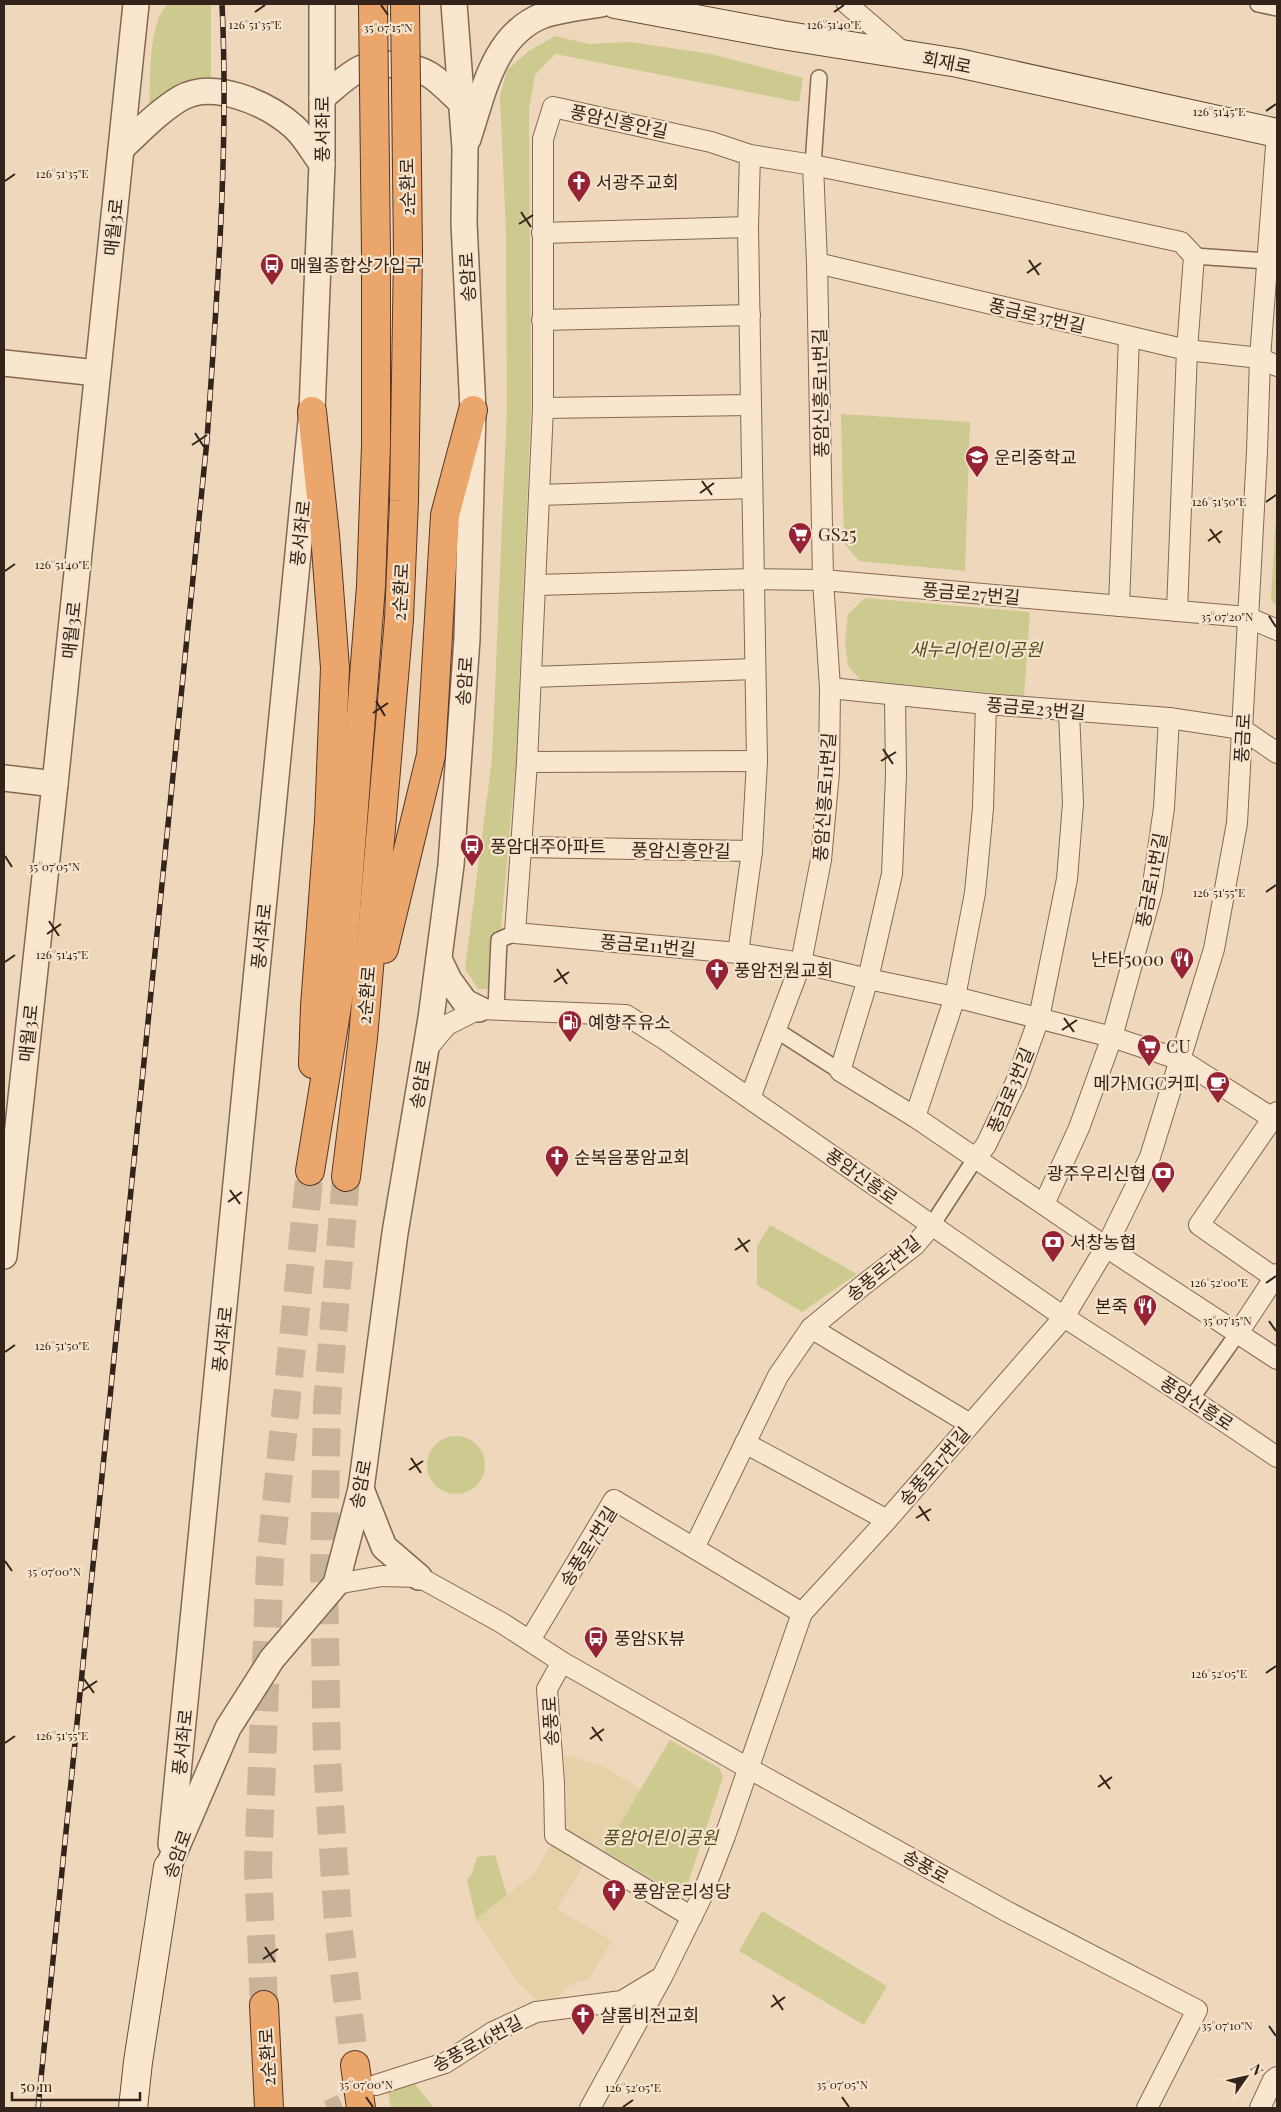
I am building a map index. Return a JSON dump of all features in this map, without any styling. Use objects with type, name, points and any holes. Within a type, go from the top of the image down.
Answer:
[{"type":"highway","name":"2순환로","points":[[312,411],[325,535],[334,668],[329,820],[315,1006],[310,1171],[340,988],[371,586],[376,446],[376,254],[372,4]]},
{"type":"highway","name":"2순환로","points":[[346,1177],[363,1038],[399,619],[404,501],[408,253],[404,4]]},
{"type":"highway","points":[[363,1038],[431,755],[445,515],[473,410]]},
{"type":"highway","name":"2순환로","points":[[264,2005],[269,2108]]},
{"type":"highway","points":[[355,2066],[361,2108]]},
{"type":"main road","name":"회재로","points":[[615,4],[782,34],[904,53],[1277,133]]},
{"type":"main road","name":"송암로","points":[[133,2108],[138,2062],[168,1867]]},
{"type":"street","name":"매월3로","points":[[4,1256],[136,4]]},
{"type":"street","name":"풍서좌로","points":[[168,1867],[186,1702],[312,411],[322,164],[322,4]]},
{"type":"street","name":"송암로","points":[[168,1867],[228,1728],[272,1659],[336,1584],[361,1488],[395,1233],[426,1050],[451,865],[467,639],[473,410],[464,223],[465,148],[454,4]]},
{"type":"street","points":[[465,148],[494,62],[510,38],[528,24],[545,15],[601,4]]},
{"type":"street","points":[[847,4],[904,53]]},
{"type":"street","points":[[1258,4],[1277,8]]},
{"type":"street","points":[[322,98],[361,69],[372,66],[394,65],[418,69],[431,76],[462,103]]},
{"type":"street","points":[[819,78],[813,165],[1181,242],[1194,256],[1267,261]]},
{"type":"street","points":[[122,148],[158,115],[182,98],[197,92],[214,92],[262,104],[284,118],[296,128],[322,164]]},
{"type":"street","name":"풍암신흥안길","points":[[515,933],[532,677],[543,408],[543,139],[553,107],[711,142],[750,154],[813,165]]},
{"type":"street","name":"풍금로","points":[[1064,1317],[1106,1248],[1150,1157],[1214,949],[1237,823],[1257,452],[1268,362],[1267,261],[1277,125]]},
{"type":"street","name":"풍암신흥안길","points":[[738,953],[752,851],[757,761],[748,227],[750,154]]},
{"type":"street","name":"풍암신흥로11번길","points":[[750,1098],[801,963],[821,860],[829,772],[830,688],[823,580],[817,263],[813,165]]},
{"type":"street","points":[[542,233],[748,227]]},
{"type":"street","points":[[1177,611],[1187,350],[1194,256]]},
{"type":"street","name":"풍금로37번길","points":[[817,263],[1187,350],[1268,362]]},
{"type":"street","points":[[542,320],[750,315]]},
{"type":"street","points":[[1119,606],[1129,336]]},
{"type":"street","points":[[4,364],[97,373]]},
{"type":"street","points":[[543,408],[751,405]]},
{"type":"street","points":[[539,495],[752,488]]},
{"type":"street","points":[[536,585],[753,579],[823,580]]},
{"type":"street","name":"풍금로27번길","points":[[823,580],[1247,617],[1277,630]]},
{"type":"street","points":[[532,677],[755,669]]},
{"type":"street","name":"풍금로23번길","points":[[830,688],[1069,712],[1169,718],[1242,729]]},
{"type":"street","points":[[840,1071],[868,980],[892,874],[896,775],[895,695]]},
{"type":"street","points":[[915,1117],[955,997],[975,893],[983,808],[986,704]]},
{"type":"street","points":[[1040,1018],[1067,879],[1072,803],[1069,712]]},
{"type":"street","name":"풍금로11번길","points":[[1112,1038],[1152,891],[1164,808],[1169,718]]},
{"type":"street","points":[[1242,729],[1277,753]]},
{"type":"street","points":[[527,762],[757,761]]},
{"type":"street","points":[[4,778],[55,784]]},
{"type":"street","name":"풍암신흥안길","points":[[520,847],[752,851]]},
{"type":"street","points":[[439,959],[449,980],[465,1002],[487,1009],[498,940],[515,933]]},
{"type":"street","name":"풍금로11번길","points":[[515,933],[738,953],[801,963],[868,980],[955,997],[1112,1038],[1181,1060],[1276,1117]]},
{"type":"street","name":"풍암신흥로","points":[[426,1050],[446,1025],[467,1013],[487,1009],[626,1015],[750,1098],[1064,1317],[1277,1457]]},
{"type":"street","name":"풍금로3번길","points":[[976,1159],[986,1145],[1016,1082],[1040,1018]]},
{"type":"street","points":[[776,1030],[915,1117],[1106,1248],[1277,1359]]},
{"type":"street","points":[[1044,1204],[1079,1128],[1112,1038]]},
{"type":"street","points":[[1191,1399],[1276,1276],[1199,1225],[1276,1117]]},
{"type":"street","points":[[932,1225],[976,1159]]},
{"type":"street","name":"송풍로7번길","points":[[530,1640],[614,1500],[694,1548],[778,1376],[811,1328],[915,1245],[932,1225]]},
{"type":"street","name":"송풍로17번길","points":[[748,1768],[802,1613],[887,1520],[1064,1317]]},
{"type":"street","points":[[811,1328],[970,1424]]},
{"type":"street","points":[[744,1443],[887,1520]]},
{"type":"street","points":[[361,1488],[384,1547],[419,1577]]},
{"type":"street","points":[[694,1548],[802,1613]]},
{"type":"street","name":"송풍로","points":[[336,1584],[382,1576],[419,1577],[530,1640],[562,1662],[748,1768],[1006,1911],[1197,2010],[1146,2106],[1147,2108]]},
{"type":"street","name":"송풍로","points":[[562,1662],[547,1689],[554,1783],[555,1835],[692,1917]]},
{"type":"street","points":[[590,2108],[662,1977],[692,1917],[725,1836],[748,1768]]},
{"type":"street","name":"송풍로16번길","points":[[376,2085],[445,2064],[493,2032],[536,2012],[622,2001],[662,1977]]},
{"type":"street","points":[[1260,2108],[1273,2080],[1277,2077]]},
{"type":"shaded area","points":[[564,1754],[604,1767],[641,1789],[604,1851],[565,1830],[567,1802]]},
{"type":"shaded area","points":[[553,1841],[586,1862],[557,1909],[612,1941],[588,1980],[572,1983],[557,1998],[541,2003],[517,1982],[476,1919],[534,1874]]},
{"type":"green space","points":[[168,4],[211,4],[211,98],[149,110],[153,39],[161,13]]},
{"type":"green space","points":[[555,36],[589,44],[631,42],[711,54],[803,78],[799,102],[555,54],[535,75],[529,109],[531,408],[516,761],[501,929],[491,937],[490,989],[478,989],[465,969],[492,759],[507,408],[506,233],[500,96],[507,70],[529,51]]},
{"type":"green space","points":[[841,414],[970,422],[965,571],[859,561],[844,543]]},
{"type":"green space","points":[[1277,500],[1277,606],[1271,600]]},
{"type":"green space","name":"새누리어린이공원","points":[[865,598],[1030,612],[1024,696],[861,680],[848,666],[845,641],[848,614]]},
{"type":"green space","points":[[770,1225],[857,1274],[802,1312],[757,1285],[757,1246]]},
{"type":"green space","points":[[456,1436],[467,1438],[480,1449],[485,1465],[483,1476],[472,1489],[456,1494],[445,1492],[432,1481],[427,1465],[429,1454],[440,1441]]},
{"type":"green space","name":"풍암어린이공원","points":[[670,1740],[719,1768],[723,1777],[686,1889],[674,1892],[604,1851]]},
{"type":"green space","points":[[495,1855],[507,1895],[476,1919],[467,1880],[472,1873],[477,1857]]},
{"type":"green space","points":[[762,1911],[887,1986],[864,2025],[739,1951]]},
{"type":"green space","points":[[414,2083],[434,2108],[391,2108],[388,2092]]},
{"type":"tunnel","points":[[264,2005],[258,1867],[270,1562],[310,1171]]},
{"type":"tunnel","points":[[346,1177],[327,1404],[324,1573],[327,1761],[338,1923],[355,2065]]},
{"type":"tunnel","points":[[327,2108],[364,2091]]},
{"type":"railway","points":[[38,2108],[207,440],[223,167],[224,58],[222,4]]},
{"type":"place","name":"서광주교회","points":[[579,203]]},
{"type":"place","name":"매월종합상가입구","points":[[272,286]]},
{"type":"place","name":"운리중학교","points":[[977,478]]},
{"type":"place","name":"GS25","points":[[800,555]]},
{"type":"place","name":"풍암대주아파트","points":[[472,867]]},
{"type":"place","name":"난타5000","points":[[1182,980]]},
{"type":"place","name":"풍암전원교회","points":[[717,991]]},
{"type":"place","name":"예향주유소","points":[[570,1043]]},
{"type":"place","name":"CU","points":[[1149,1067]]},
{"type":"place","name":"메가MGC커피","points":[[1218,1104]]},
{"type":"place","name":"순복음풍암교회","points":[[557,1178]]},
{"type":"place","name":"광주우리신협","points":[[1163,1194]]},
{"type":"place","name":"서창농협","points":[[1053,1263]]},
{"type":"place","name":"본죽","points":[[1145,1327]]},
{"type":"place","name":"풍암SK뷰","points":[[596,1659]]},
{"type":"place","name":"풍암운리성당","points":[[614,1912]]},
{"type":"place","name":"샬롬비전교회","points":[[583,2036]]}]
